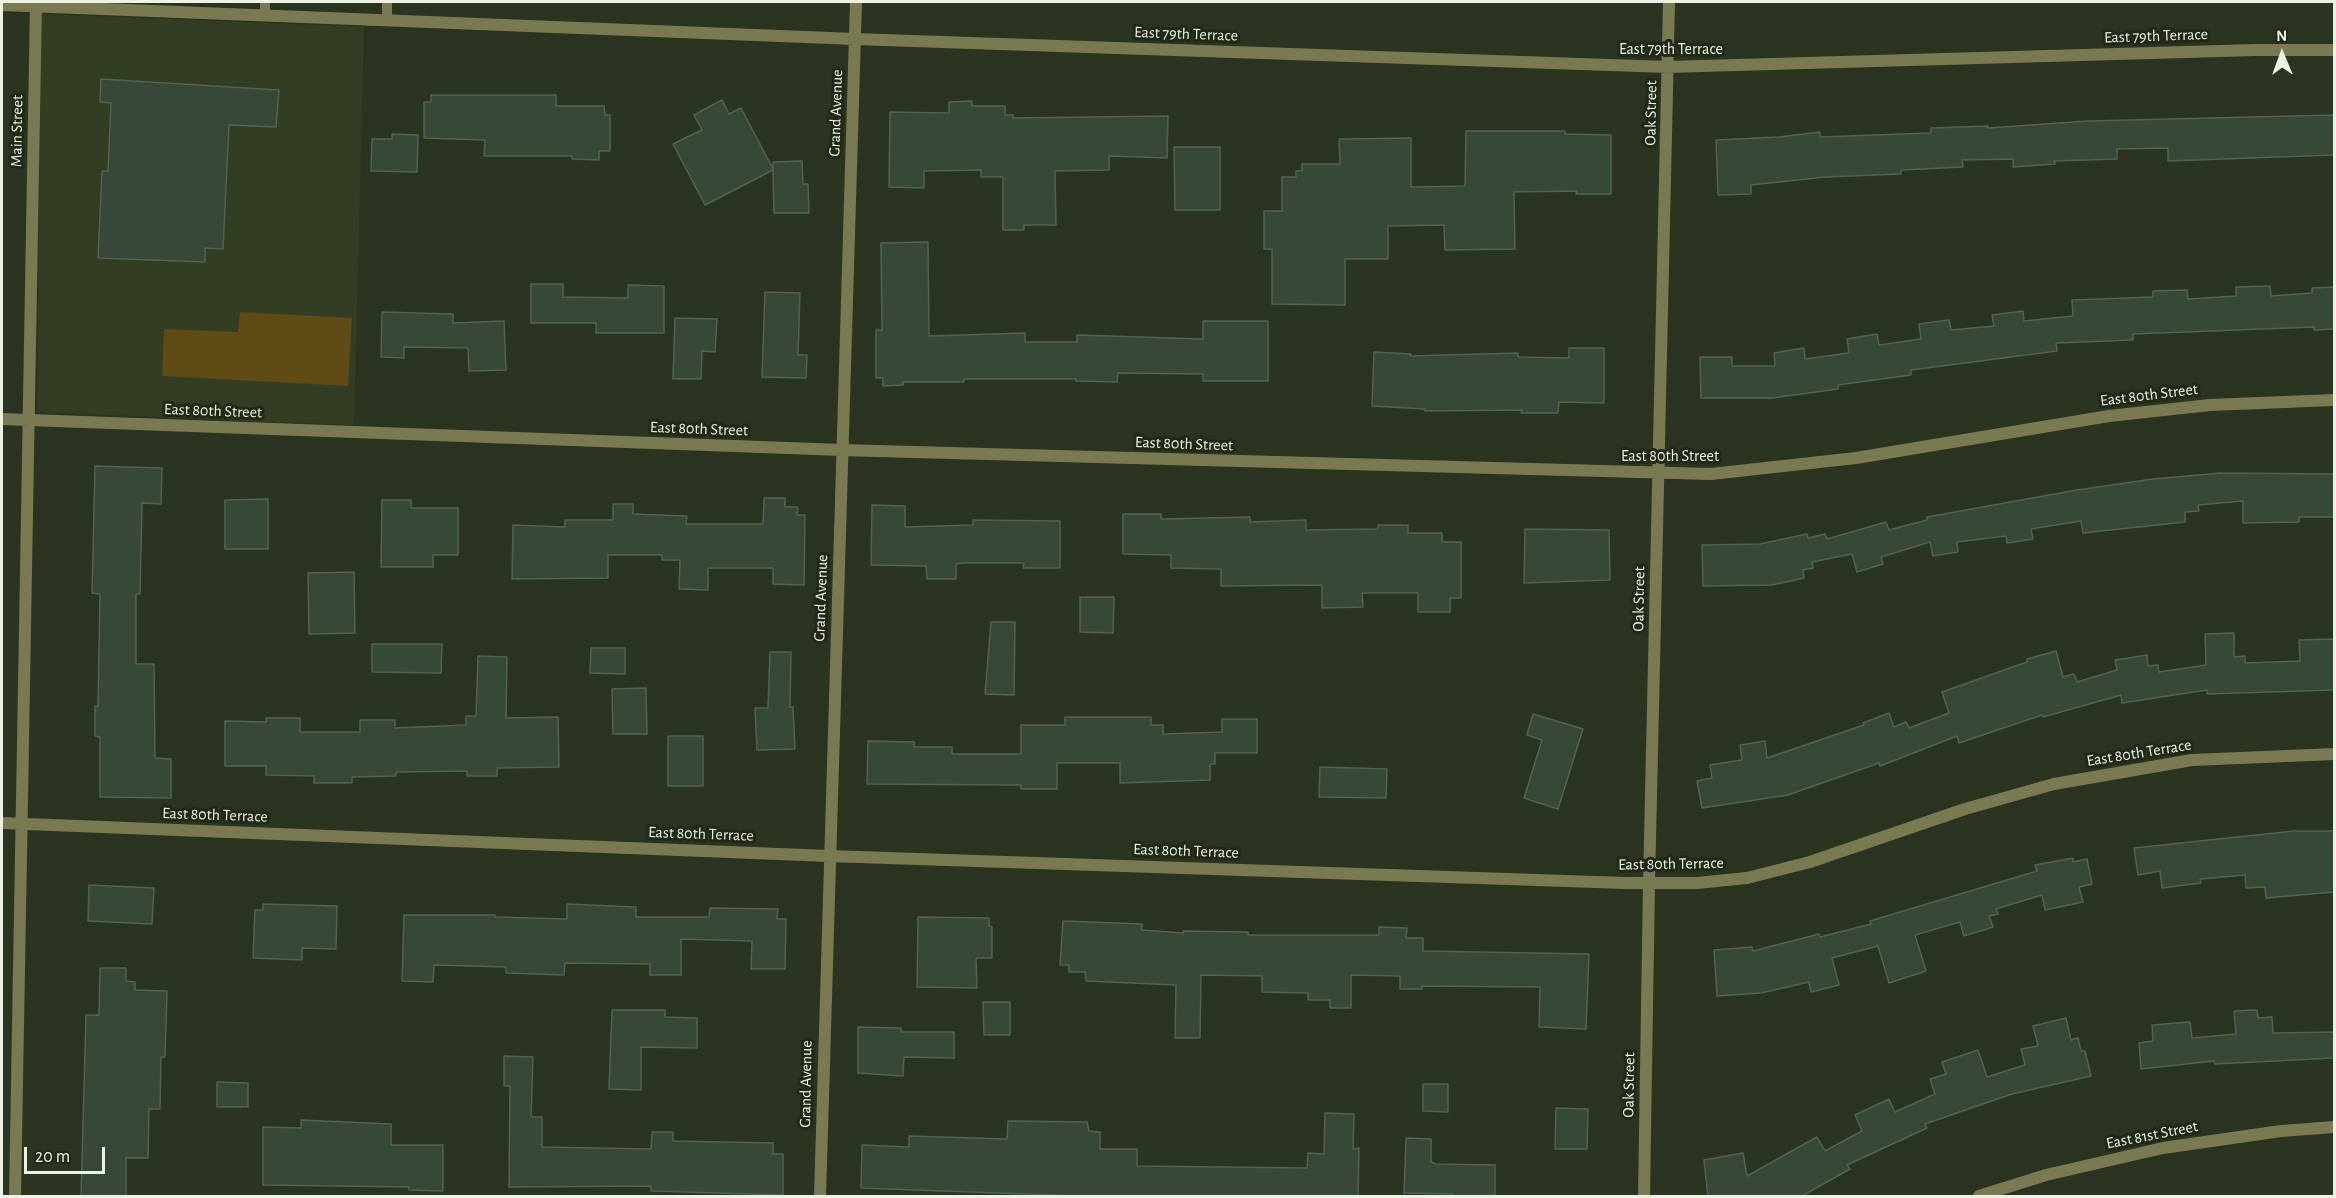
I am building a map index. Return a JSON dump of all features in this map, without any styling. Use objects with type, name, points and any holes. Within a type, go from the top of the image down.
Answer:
[{"type":"street","name":"Grand Avenue","points":[[820,1197],[856,2]]},
{"type":"street","name":"Oak Street","points":[[1644,1197],[1669,2]]},
{"type":"street","name":"East 79th Terrace","points":[[2,5],[36,4],[855,39],[1668,68],[2244,50],[2334,51]]},
{"type":"street","name":"Main Street","points":[[15,1197],[36,4]]},
{"type":"street","name":"East 80th Street","points":[[2,419],[842,450],[1711,474],[1856,459],[2109,416],[2210,405],[2334,400]]},
{"type":"street","name":"East 80th Terrace","points":[[2,824],[829,856],[1697,883],[1747,878],[1810,862],[1965,809],[2054,784],[2192,760],[2334,754]]},
{"type":"street","name":"East 81st Street","points":[[1979,1197],[2046,1175],[2163,1148],[2281,1131],[2334,1127]]},
{"type":"lane","points":[[265,2],[265,15]]},
{"type":"lane","points":[[387,2],[387,20]]},
{"type":"shaded area","points":[[41,14],[364,27],[354,425],[37,412]]},
{"type":"shaded area","points":[[240,312],[352,318],[348,386],[162,376],[164,329],[238,332]]},
{"type":"building","points":[[101,79],[279,90],[276,127],[229,125],[223,249],[205,248],[205,262],[98,258],[102,171],[108,171],[111,103],[100,102]]},
{"type":"building","points":[[431,95],[556,95],[556,106],[604,106],[605,115],[610,115],[610,151],[599,151],[599,160],[572,159],[572,156],[484,156],[485,140],[424,138],[424,102],[431,102]]},
{"type":"building","points":[[722,100],[729,114],[741,108],[773,169],[773,162],[802,161],[803,184],[808,184],[809,213],[774,213],[773,170],[705,205],[673,144],[702,130],[694,115]]},
{"type":"building","points":[[972,101],[972,106],[1005,106],[1005,115],[1013,115],[1013,118],[1168,116],[1167,158],[1109,156],[1109,170],[1055,171],[1056,225],[1024,225],[1024,230],[1003,230],[1003,177],[981,177],[981,170],[924,171],[924,188],[889,187],[890,112],[949,113],[949,102]]},
{"type":"building","points":[[2334,115],[2334,155],[2168,161],[2168,148],[2117,149],[2117,159],[2054,161],[2055,164],[2013,167],[2013,159],[1962,160],[1963,167],[1901,170],[1901,174],[1825,177],[1751,185],[1751,194],[1718,195],[1716,140],[1779,137],[1820,132],[1820,137],[1931,133],[1931,128],[1988,126],[1988,128],[2088,121]]},
{"type":"building","points":[[1466,131],[1565,131],[1565,134],[1611,135],[1611,194],[1576,194],[1577,191],[1514,192],[1515,249],[1445,250],[1444,225],[1388,226],[1388,259],[1345,259],[1345,305],[1272,304],[1272,249],[1264,249],[1264,211],[1282,211],[1282,177],[1296,177],[1296,171],[1302,171],[1302,164],[1340,164],[1339,139],[1411,138],[1411,187],[1465,186]]},
{"type":"building","points":[[392,134],[418,135],[417,172],[371,171],[372,139],[392,139]]},
{"type":"building","points":[[1174,147],[1220,147],[1220,210],[1175,210]]},
{"type":"building","points":[[928,242],[929,336],[1025,333],[1025,342],[1077,342],[1077,335],[1203,339],[1203,321],[1268,321],[1268,381],[1203,381],[1203,374],[1118,373],[1117,382],[1076,381],[1076,379],[964,379],[964,382],[903,382],[903,385],[883,386],[883,378],[876,378],[876,330],[882,330],[881,243]]},
{"type":"building","points":[[531,284],[563,284],[563,297],[628,298],[628,285],[664,286],[664,333],[596,333],[596,323],[531,323]]},
{"type":"building","points":[[2270,286],[2271,296],[2312,293],[2312,288],[2334,287],[2334,329],[2314,330],[2314,327],[2133,334],[2133,340],[2056,343],[2057,351],[1911,370],[1911,375],[1838,385],[1838,389],[1772,398],[1701,398],[1700,357],[1732,357],[1732,366],[1775,366],[1774,353],[1804,348],[1805,359],[1849,353],[1847,339],[1877,334],[1879,345],[1921,339],[1919,324],[1949,320],[1951,330],[1994,326],[1992,315],[2023,311],[2024,321],[2073,316],[2072,300],[2153,297],[2153,291],[2187,290],[2188,299],[2236,296],[2236,287]]},
{"type":"building","points":[[765,292],[800,293],[798,355],[807,355],[806,378],[762,377]]},
{"type":"building","points":[[382,312],[453,314],[453,323],[504,321],[506,370],[469,371],[468,348],[404,347],[404,358],[381,357]]},
{"type":"building","points":[[675,318],[717,319],[715,352],[702,351],[701,379],[673,379]]},
{"type":"building","points":[[1569,348],[1604,348],[1604,403],[1559,402],[1558,413],[1521,413],[1522,410],[1425,411],[1425,409],[1372,406],[1374,352],[1411,354],[1410,356],[1518,353],[1518,357],[1569,358]]},
{"type":"building","points":[[95,466],[162,468],[161,504],[142,503],[140,594],[136,594],[136,664],[154,664],[155,758],[171,759],[171,798],[100,797],[100,737],[95,736],[95,706],[98,706],[100,594],[92,593]]},
{"type":"building","points":[[2221,473],[2334,474],[2334,517],[2299,517],[2299,522],[2243,523],[2243,501],[2198,505],[2199,511],[2185,512],[2185,522],[2083,533],[2081,521],[2031,529],[2033,539],[2007,543],[2006,536],[1957,542],[1958,552],[1933,556],[1930,542],[1881,557],[1883,564],[1857,572],[1852,554],[1812,562],[1813,568],[1803,570],[1804,578],[1772,585],[1703,586],[1702,545],[1760,544],[1807,534],[1808,538],[1825,534],[1827,539],[1886,522],[1889,530],[1927,520],[1927,517],[2077,490],[2153,479]]},
{"type":"building","points":[[764,498],[785,498],[785,507],[798,507],[797,515],[805,515],[804,585],[773,584],[773,568],[708,568],[708,590],[679,589],[680,560],[662,560],[662,555],[608,555],[608,578],[512,579],[513,525],[565,527],[565,520],[613,520],[613,504],[633,504],[633,514],[687,516],[686,524],[763,524]]},
{"type":"building","points":[[268,499],[268,549],[225,549],[225,500]]},
{"type":"building","points":[[382,500],[411,500],[411,508],[458,508],[458,555],[433,555],[433,567],[381,567]]},
{"type":"building","points":[[872,505],[905,506],[905,527],[973,525],[973,520],[1060,521],[1060,568],[1023,568],[1024,563],[964,563],[956,564],[956,579],[927,579],[926,566],[871,565]]},
{"type":"building","points":[[1123,514],[1161,514],[1161,519],[1250,517],[1250,522],[1306,520],[1306,530],[1378,529],[1378,525],[1408,525],[1408,533],[1442,533],[1442,542],[1461,542],[1461,598],[1450,598],[1450,612],[1418,612],[1418,593],[1362,593],[1363,607],[1322,608],[1322,585],[1221,586],[1221,569],[1171,568],[1171,555],[1123,554]]},
{"type":"building","points":[[1525,529],[1609,530],[1610,580],[1524,583]]},
{"type":"building","points":[[354,572],[355,633],[309,634],[308,573]]},
{"type":"building","points":[[1080,597],[1114,597],[1113,633],[1080,632]]},
{"type":"building","points":[[991,622],[1015,622],[1014,695],[985,694]]},
{"type":"building","points":[[2234,633],[2234,657],[2245,656],[2245,663],[2300,661],[2299,640],[2334,639],[2334,690],[2207,694],[2207,690],[2122,703],[2121,695],[2043,717],[2042,715],[1959,743],[1957,736],[1880,766],[1879,763],[1788,795],[1702,808],[1697,781],[1712,778],[1710,765],[1742,760],[1740,745],[1765,741],[1767,758],[1864,725],[1863,723],[1889,713],[1894,727],[1906,722],[1909,728],[1949,713],[1942,692],[2027,662],[2027,659],[2056,651],[2063,677],[2074,674],[2077,682],[2117,670],[2115,660],[2147,655],[2148,666],[2158,665],[2159,672],[2206,665],[2205,634]]},
{"type":"building","points":[[372,644],[442,644],[441,673],[372,672]]},
{"type":"building","points":[[591,648],[625,648],[625,674],[590,673]]},
{"type":"building","points":[[770,652],[791,652],[790,707],[793,707],[795,749],[757,750],[755,708],[768,708]]},
{"type":"building","points":[[478,656],[507,657],[506,718],[558,717],[559,767],[497,768],[497,776],[467,776],[467,771],[396,772],[396,776],[352,777],[352,783],[314,783],[314,776],[266,775],[266,766],[225,766],[225,721],[266,722],[266,718],[300,718],[300,732],[360,732],[360,720],[395,720],[395,728],[466,725],[466,716],[476,716]]},
{"type":"building","points":[[646,688],[647,734],[613,734],[612,689]]},
{"type":"building","points":[[1533,714],[1583,729],[1558,809],[1524,798],[1542,740],[1527,735]]},
{"type":"building","points":[[1065,717],[1151,717],[1151,725],[1163,725],[1163,734],[1222,732],[1222,719],[1257,719],[1257,753],[1215,753],[1215,764],[1210,764],[1210,780],[1120,783],[1120,763],[1057,763],[1057,789],[1021,789],[1021,785],[867,784],[868,741],[914,742],[914,747],[952,747],[952,754],[1021,754],[1021,725],[1065,725]]},
{"type":"building","points":[[668,736],[703,736],[703,786],[668,786]]},
{"type":"building","points":[[1320,767],[1387,769],[1386,798],[1319,797]]},
{"type":"building","points":[[2294,831],[2334,831],[2334,892],[2266,898],[2265,887],[2246,888],[2245,875],[2200,879],[2201,883],[2162,888],[2160,871],[2138,875],[2134,848]]},
{"type":"building","points":[[2073,858],[2073,862],[2087,859],[2092,884],[2079,887],[2083,902],[2045,910],[2042,895],[1996,909],[1998,914],[1989,916],[1993,927],[1964,936],[1960,922],[1915,935],[1926,971],[1889,983],[1878,946],[1832,958],[1839,985],[1811,992],[1809,982],[1761,993],[1717,996],[1714,950],[1752,947],[1753,951],[1819,934],[1820,937],[1871,924],[1870,921],[2037,871],[2035,865]]},
{"type":"building","points":[[89,885],[154,888],[152,924],[88,921]]},
{"type":"building","points":[[263,904],[337,906],[336,949],[302,948],[302,960],[253,958],[255,910],[263,910]]},
{"type":"building","points":[[567,904],[636,907],[636,917],[709,917],[710,908],[778,909],[777,919],[786,919],[785,969],[751,969],[752,941],[681,939],[681,975],[650,975],[650,964],[565,963],[564,975],[506,973],[506,967],[434,965],[433,982],[402,981],[404,915],[495,915],[495,917],[567,919]]},
{"type":"building","points":[[918,917],[989,918],[989,926],[992,927],[992,958],[976,958],[977,988],[917,987]]},
{"type":"building","points":[[1063,921],[1142,924],[1142,930],[1183,933],[1183,931],[1248,932],[1248,935],[1379,935],[1379,927],[1407,928],[1406,938],[1423,938],[1423,951],[1589,954],[1586,1029],[1539,1027],[1540,987],[1422,986],[1422,989],[1400,989],[1400,976],[1351,975],[1351,1008],[1330,1008],[1330,1000],[1308,1000],[1308,993],[1262,992],[1262,976],[1201,975],[1200,1038],[1175,1038],[1176,985],[1086,981],[1085,972],[1069,972],[1069,965],[1060,965]]},
{"type":"building","points":[[100,968],[126,968],[126,981],[135,982],[135,990],[167,991],[165,1057],[161,1057],[160,1109],[149,1109],[148,1158],[126,1158],[126,1197],[81,1197],[86,1015],[99,1015]]},
{"type":"building","points":[[983,1002],[1010,1002],[1010,1035],[984,1035]]},
{"type":"building","points":[[612,1010],[665,1010],[665,1017],[697,1018],[697,1048],[641,1047],[641,1090],[609,1089]]},
{"type":"building","points":[[2257,1010],[2258,1018],[2272,1017],[2273,1033],[2334,1032],[2334,1058],[2215,1064],[2214,1061],[2141,1069],[2139,1043],[2153,1041],[2152,1025],[2190,1022],[2192,1038],[2236,1034],[2234,1011]]},
{"type":"building","points":[[2066,1018],[2071,1040],[2078,1038],[2081,1051],[2085,1051],[2091,1076],[2012,1094],[1925,1124],[1927,1128],[1847,1165],[1850,1169],[1800,1197],[1708,1197],[1704,1160],[1743,1153],[1747,1176],[1817,1137],[1825,1151],[1862,1131],[1855,1115],[1889,1099],[1895,1112],[1935,1094],[1930,1079],[1946,1074],[1942,1062],[1978,1050],[1987,1077],[2025,1065],[2021,1049],[2038,1046],[2033,1026]]},
{"type":"building","points":[[858,1027],[901,1028],[901,1032],[954,1032],[954,1058],[904,1057],[903,1076],[858,1073]]},
{"type":"building","points":[[504,1056],[533,1057],[531,1117],[542,1117],[542,1147],[651,1149],[652,1132],[673,1132],[673,1141],[773,1143],[773,1154],[783,1154],[783,1195],[651,1191],[651,1186],[509,1187],[510,1086],[504,1086]]},
{"type":"building","points":[[217,1082],[248,1083],[248,1107],[217,1107]]},
{"type":"building","points":[[1423,1084],[1448,1084],[1448,1112],[1423,1111]]},
{"type":"building","points":[[1556,1108],[1588,1109],[1587,1149],[1555,1149]]},
{"type":"building","points":[[1325,1113],[1354,1114],[1353,1149],[1359,1148],[1358,1197],[1107,1197],[861,1188],[862,1145],[909,1147],[909,1136],[1007,1139],[1008,1121],[1087,1122],[1089,1131],[1100,1132],[1100,1149],[1137,1149],[1137,1166],[1307,1168],[1308,1153],[1324,1154]]},
{"type":"building","points":[[301,1120],[391,1124],[391,1145],[443,1145],[443,1191],[409,1190],[409,1187],[263,1185],[263,1127],[301,1128]]},
{"type":"building","points":[[1406,1138],[1431,1139],[1431,1162],[1436,1164],[1495,1165],[1495,1195],[1453,1197],[1453,1194],[1404,1193]]}]
